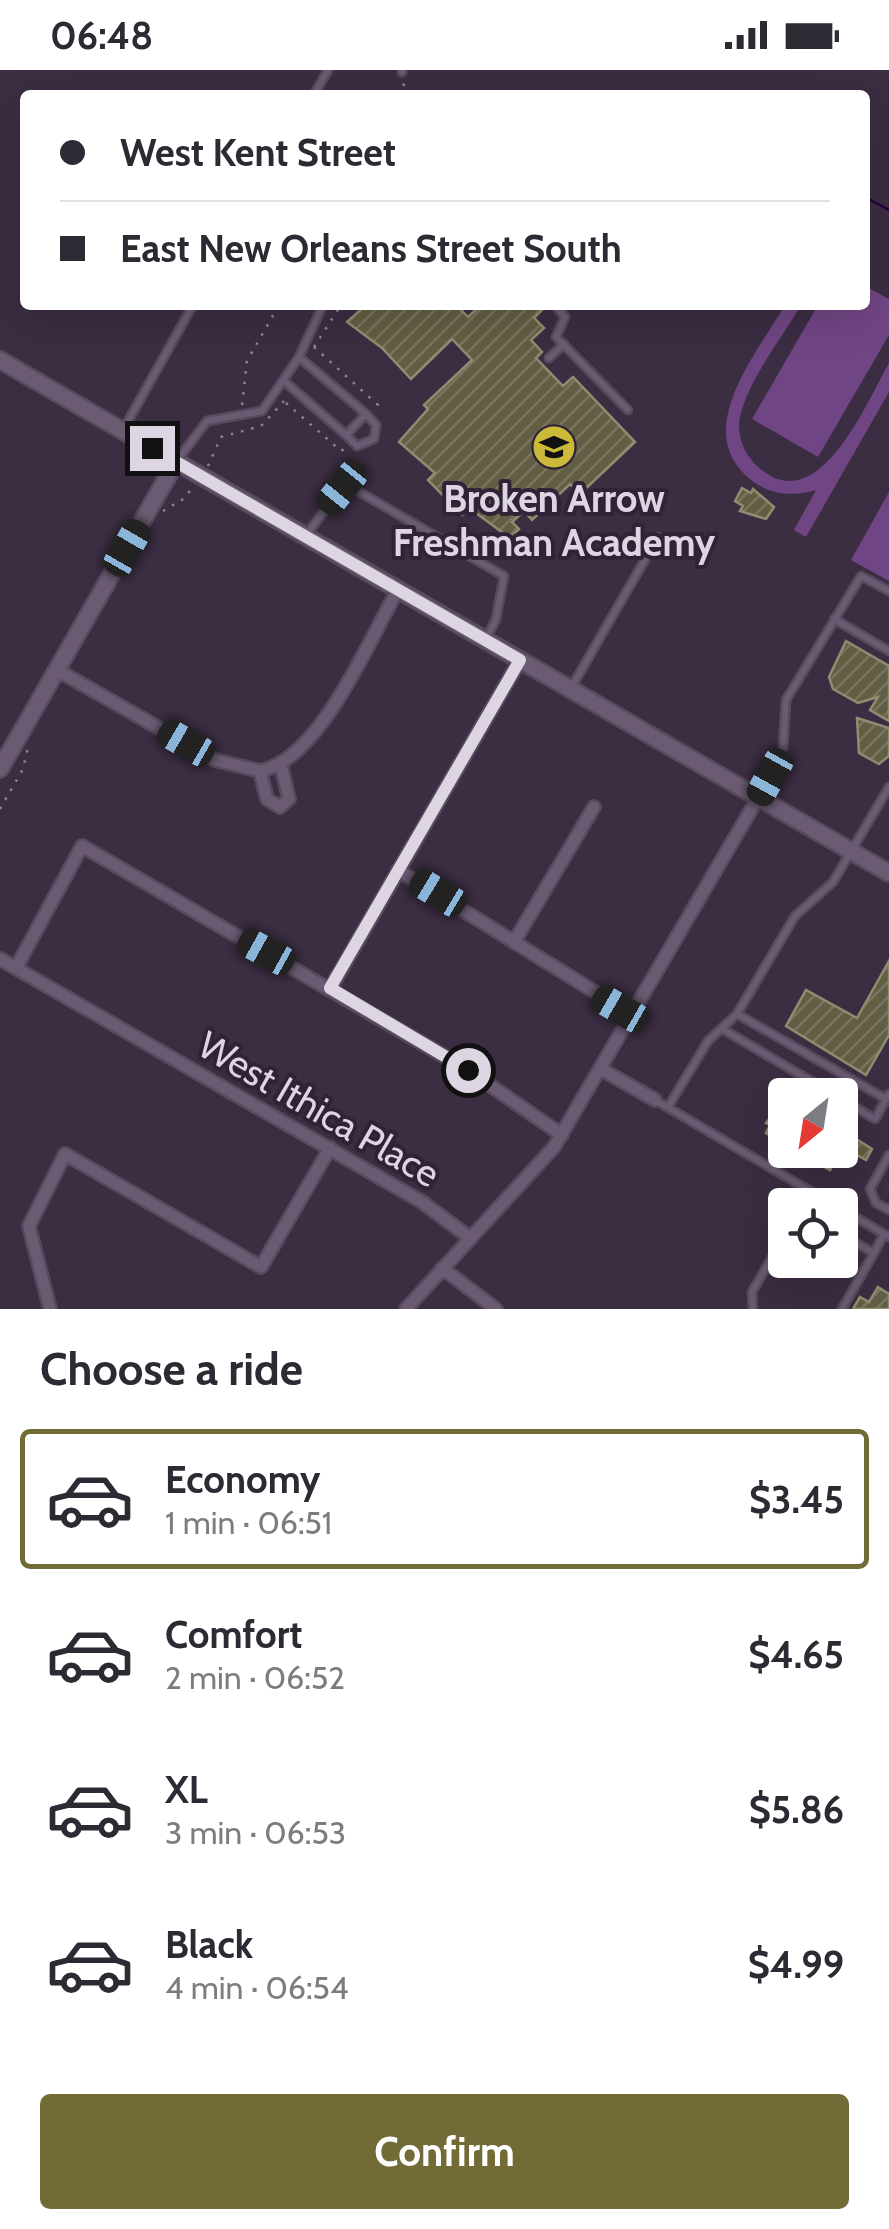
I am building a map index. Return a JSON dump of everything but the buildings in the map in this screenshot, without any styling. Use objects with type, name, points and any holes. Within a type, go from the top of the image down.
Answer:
[{"type":"main road","points":[[0,360],[889,873]]},
{"type":"main road","points":[[0,769],[176,462]]},
{"type":"street","points":[[57,670],[216,760],[260,771],[281,765],[298,753],[318,728],[398,590]]},
{"type":"street","points":[[330,988],[520,660]]},
{"type":"street","points":[[260,771],[267,799],[280,807],[289,799],[281,765]]},
{"type":"street","points":[[406,1309],[546,1158],[562,1135],[758,798]]},
{"type":"street","points":[[514,942],[594,808]]},
{"type":"street","points":[[16,968],[82,846],[468,1070],[562,1135]]},
{"type":"street","points":[[398,870],[632,1016]]},
{"type":"street","name":"West Ithica Place","points":[[0,959],[422,1202],[470,1238]]},
{"type":"street","points":[[601,1069],[655,1100]]},
{"type":"street","points":[[50,1309],[29,1226],[66,1154],[261,1267],[330,1148]]},
{"type":"street","points":[[442,1268],[496,1309]]},
{"type":"lane","points":[[122,431],[190,310]]},
{"type":"lane","points":[[176,462],[200,426],[214,417],[262,411],[303,359],[321,310]]},
{"type":"lane","points":[[559,310],[565,317],[556,337],[628,410]]},
{"type":"lane","points":[[550,358],[564,344]]},
{"type":"lane","points":[[287,384],[358,446],[374,440],[376,425],[303,359]]},
{"type":"lane","points":[[346,435],[366,414]]},
{"type":"lane","points":[[305,536],[342,488],[351,487],[504,576],[496,619],[485,640]]},
{"type":"lane","points":[[570,690],[658,537]]},
{"type":"lane","points":[[758,798],[783,748],[786,700],[861,576],[889,591]]},
{"type":"lane","points":[[834,619],[889,651]]},
{"type":"lane","points":[[668,1107],[708,1042],[737,1014],[795,916],[832,882],[889,787]]},
{"type":"lane","points":[[737,1014],[888,1096],[875,1118],[858,1109]]},
{"type":"lane","points":[[724,1030],[805,1078]]},
{"type":"lane","points":[[655,1100],[804,1187]]},
{"type":"lane","points":[[889,1155],[870,1189],[876,1203],[889,1210]]},
{"type":"lane","points":[[842,1309],[887,1236],[858,1219]]},
{"type":"lane","points":[[858,1244],[874,1252]]},
{"type":"lane","points":[[753,1309],[752,1292],[768,1264]]},
{"type":"path","points":[[242,403],[249,356],[276,310]]},
{"type":"path","points":[[303,359],[338,310]]},
{"type":"path","points":[[314,347],[378,405],[373,410],[377,414]]},
{"type":"path","points":[[287,384],[281,398],[341,452],[346,446],[353,451]]},
{"type":"path","points":[[210,464],[220,436],[266,423],[284,401]]},
{"type":"path","points":[[0,809],[23,769],[30,738]]},
{"type":"shaded area","points":[[870,289],[889,299],[889,335],[818,457],[752,419],[815,310],[870,310]]},
{"type":"shaded area","points":[[782,310],[798,310],[752,385],[741,413],[739,433],[754,463],[777,479],[798,480],[818,470],[836,452],[889,363],[889,392],[806,537],[794,530],[816,490],[782,493],[765,488],[750,479],[733,460],[726,438],[728,415],[746,368]]},
{"type":"shaded area","points":[[889,492],[889,581],[851,560]]},
{"type":"waterway","points":[[870,200],[889,210]]},
{"type":"place","name":"Broken Arrow Freshman Academy","points":[[554,447]]},
{"type":"route","points":[[152,448],[520,660],[330,988],[468,1070]]}]
